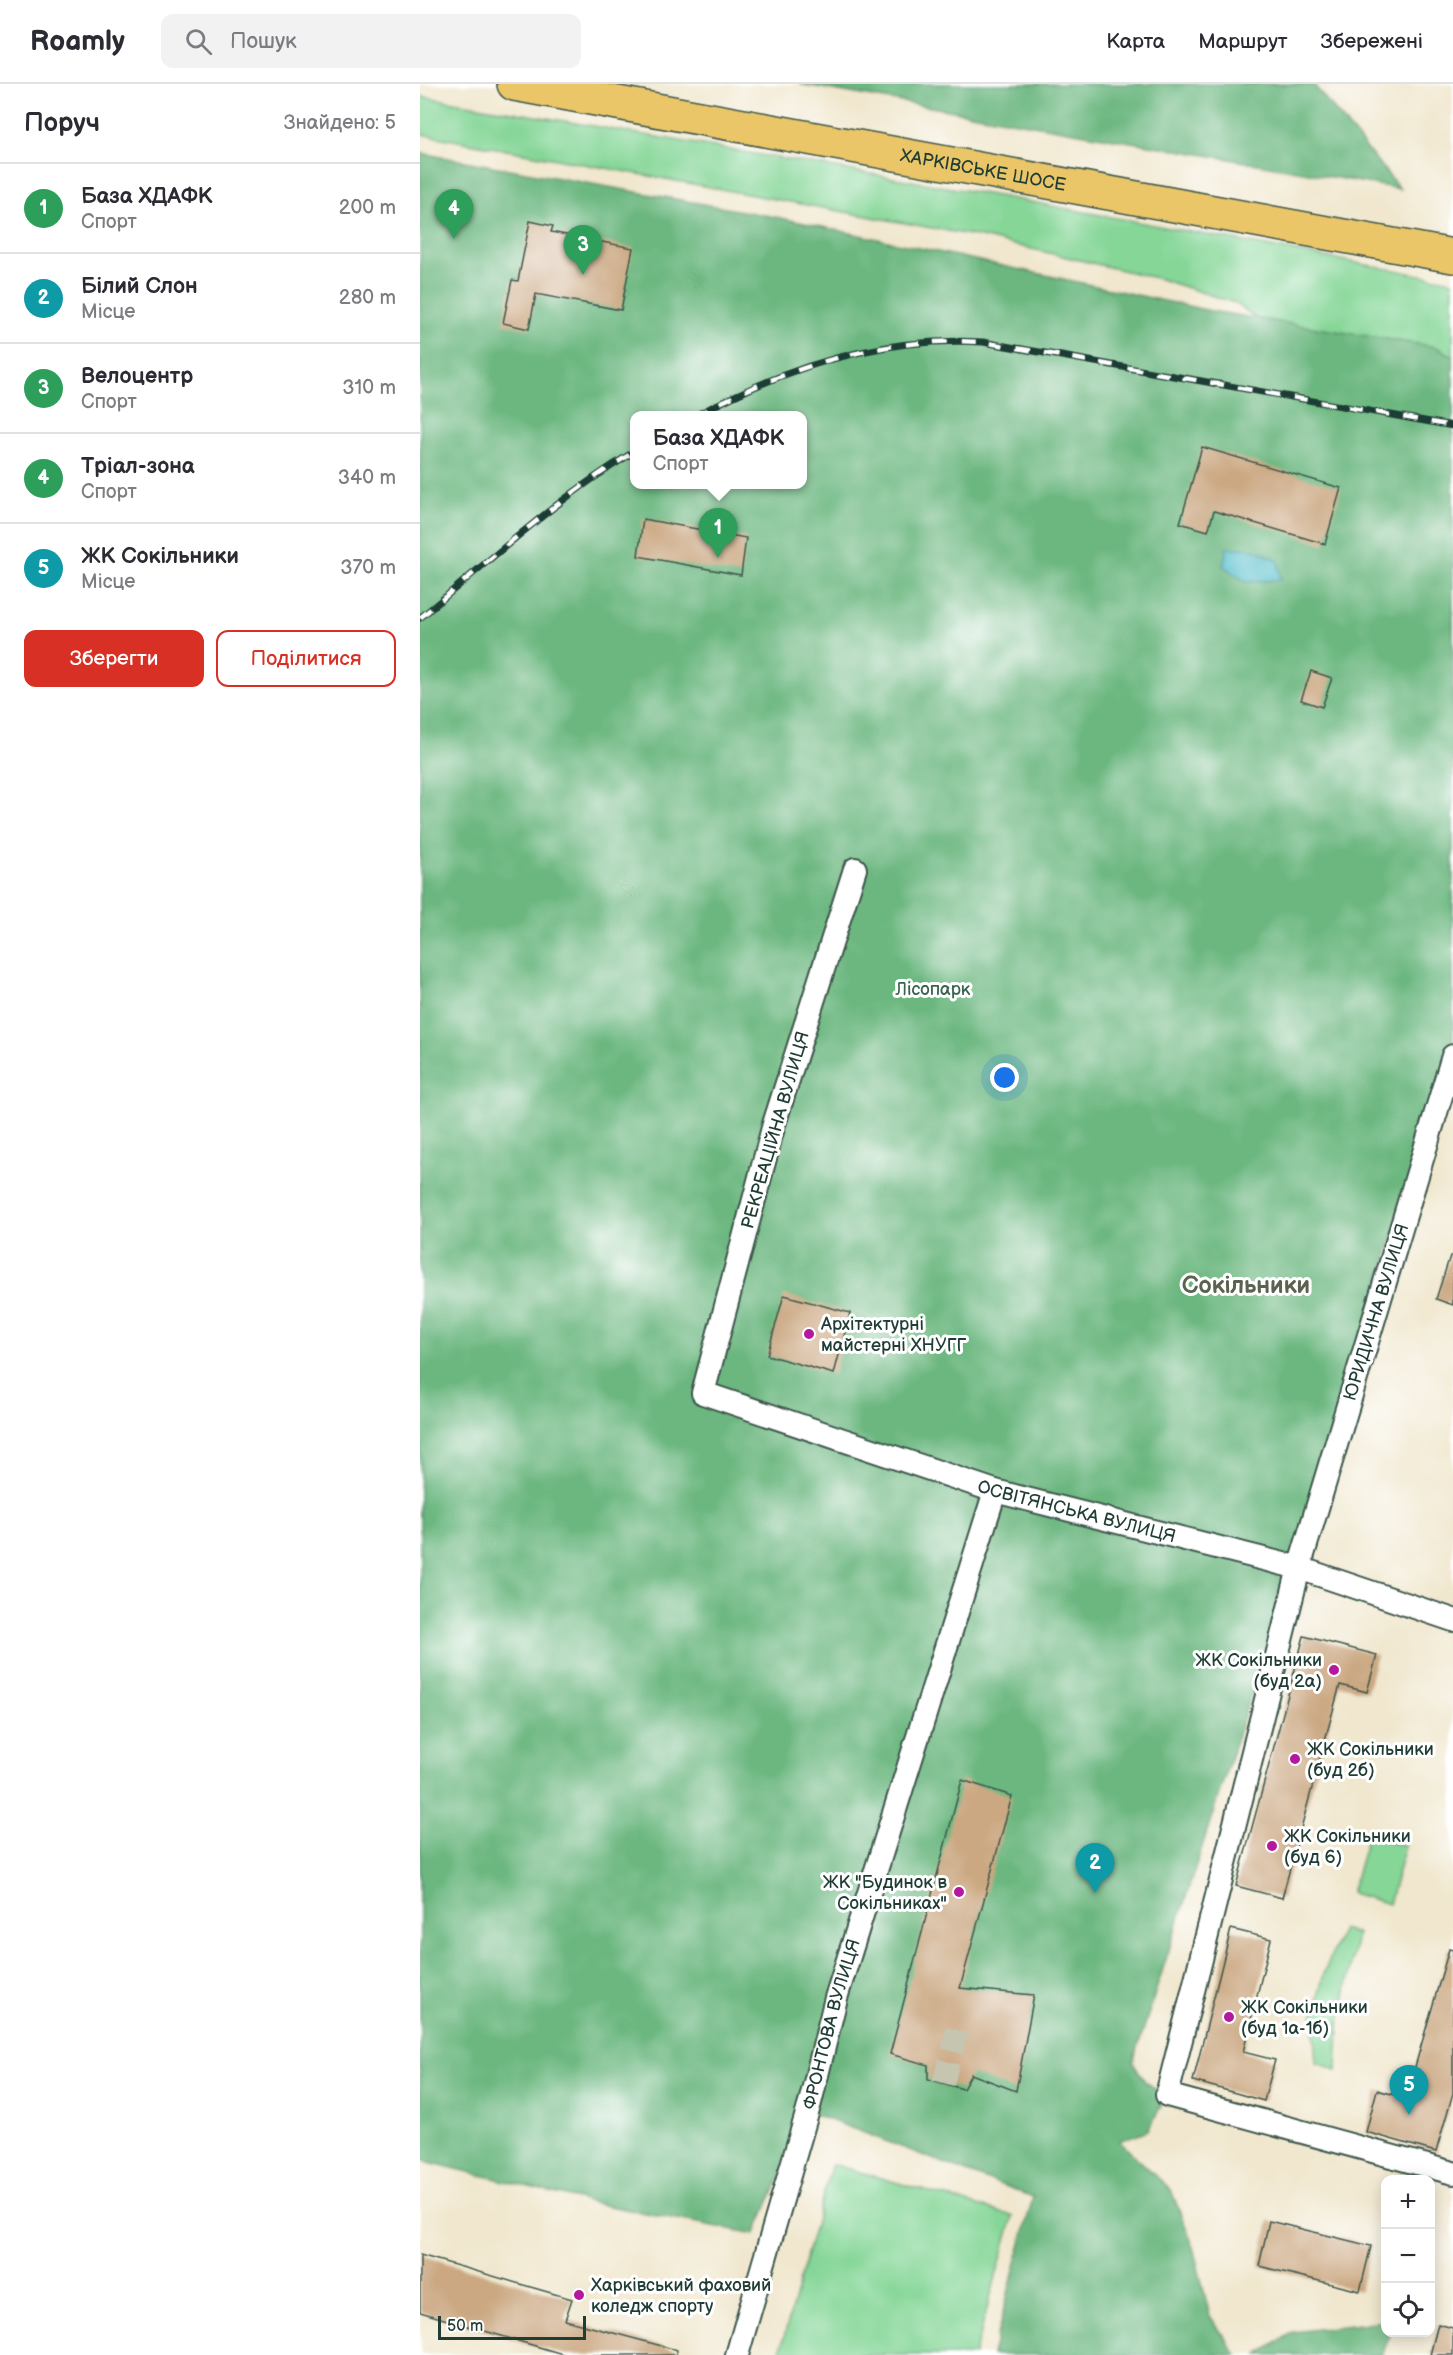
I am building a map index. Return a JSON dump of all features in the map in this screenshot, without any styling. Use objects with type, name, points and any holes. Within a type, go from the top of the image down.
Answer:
[{"type":"main road","name":"ХАРКІВСЬКЕ ШОСЕ","points":[[514,84],[1453,256]]},
{"type":"street","name":"РЕКРЕАЦІЙНА ВУЛИЦЯ","points":[[703,1393],[774,1124],[855,869]]},
{"type":"street","name":"ЮРИДИЧНА ВУЛИЦЯ","points":[[1453,1056],[1299,1568],[1167,2095],[1453,2173]]},
{"type":"street","name":"ОСВІТЯНСЬКА ВУЛИЦЯ","points":[[703,1393],[995,1491],[1299,1568],[1453,1620]]},
{"type":"street","name":"ФРОНТОВА ВУЛИЦЯ","points":[[736,2355],[810,2103],[836,1998],[995,1491]]},
{"type":"green space","points":[[799,84],[1313,84],[1400,189]]},
{"type":"green space","points":[[420,96],[1004,197],[1453,281],[1453,371],[1287,340],[1235,303],[1160,279],[981,237],[420,134]]},
{"type":"green space","name":"Лісопарк","points":[[420,153],[786,219],[1211,311],[1436,347],[1453,356],[1453,1042],[1279,1607],[1133,2062],[1146,2083],[1167,2095],[1148,2130],[1119,2141],[1171,2190],[1192,2243],[1210,2316],[1237,2355],[992,2355],[1033,2197],[809,2112],[755,2234],[598,2204],[420,2160]]},
{"type":"green space","points":[[1368,1835],[1405,1846],[1389,1904],[1351,1893]]},
{"type":"green space","points":[[1342,1929],[1357,1934],[1339,2027],[1337,2070],[1316,2063],[1313,2017],[1324,1973]]},
{"type":"green space","points":[[832,2164],[1013,2216],[974,2355],[779,2355]]},
{"type":"green space","points":[[1381,2321],[1381,2337],[1389,2337],[1382,2355],[1258,2355],[1293,2332]]},
{"type":"water","points":[[1227,547],[1254,549],[1278,560],[1281,580],[1246,582],[1223,566]]},
{"type":"building","points":[[530,221],[553,226],[551,232],[633,248],[621,310],[536,294],[529,329],[503,323],[512,280],[518,281]]},
{"type":"building","points":[[1202,447],[1341,488],[1325,544],[1214,511],[1208,531],[1180,523]]},
{"type":"building","points":[[643,519],[746,538],[741,575],[638,556]]},
{"type":"building","points":[[1311,671],[1332,678],[1322,707],[1301,700]]},
{"type":"building","points":[[1450,1256],[1453,1256],[1453,1305],[1436,1299]]},
{"type":"building","points":[[784,1295],[850,1313],[834,1374],[767,1355]]},
{"type":"building","points":[[1304,1636],[1377,1655],[1367,1692],[1340,1685],[1282,1898],[1236,1886]]},
{"type":"building","name":"ЖК \"Будинок в Сокільниках\"","points":[[962,1780],[1012,1796],[960,1988],[1034,1995],[1016,2091],[971,2074],[963,2089],[928,2079],[928,2065],[890,2054]]},
{"type":"building","name":"ЖК Сокільники (буд 1а-1б)","points":[[1231,1929],[1271,1939],[1243,2052],[1275,2060],[1264,2101],[1193,2081]]},
{"type":"building","points":[[1449,1949],[1453,1950],[1453,2093],[1436,2152],[1366,2132],[1377,2090],[1406,2098]]},
{"type":"building","points":[[1269,2221],[1371,2246],[1360,2291],[1259,2266]]},
{"type":"building","points":[[420,2255],[572,2299],[565,2320],[677,2350],[676,2355],[566,2355],[420,2312]]},
{"type":"building","points":[[1438,2324],[1453,2328],[1453,2355],[1430,2355]]},
{"type":"tunnel","points":[[943,2083],[960,2022]]},
{"type":"railway","points":[[705,411],[763,383],[834,359],[871,350],[945,341],[983,342],[1453,426]]},
{"type":"railway","points":[[420,618],[551,510],[630,455]]},
{"type":"place","name":"Тріал-зона","points":[[454,239]]},
{"type":"place","name":"Велоцентр","points":[[583,275]]},
{"type":"place","name":"База ХДАФК","points":[[718,558]]},
{"type":"place","name":"Архітектурні майстерні ХНУГГ","points":[[809,1334]]},
{"type":"place","name":"ЖК Сокільники (буд 2а)","points":[[1334,1670]]},
{"type":"place","name":"ЖК Сокільники (буд 2б)","points":[[1295,1759]]},
{"type":"place","name":"ЖК Сокільники (буд 6)","points":[[1272,1846]]},
{"type":"place","name":"ЖК \"Будинок в Сокільниках\"","points":[[959,1892]]},
{"type":"place","name":"Білий Слон","points":[[1095,1893]]},
{"type":"place","name":"ЖК Сокільники (буд 1а-1б)","points":[[1229,2017]]},
{"type":"place","name":"ЖК Сокільники","points":[[1409,2115]]},
{"type":"place","name":"Харківський фаховий коледж спорту","points":[[579,2295]]},
{"type":"district","name":"Сокільники","points":[[1246,1285]]}]
